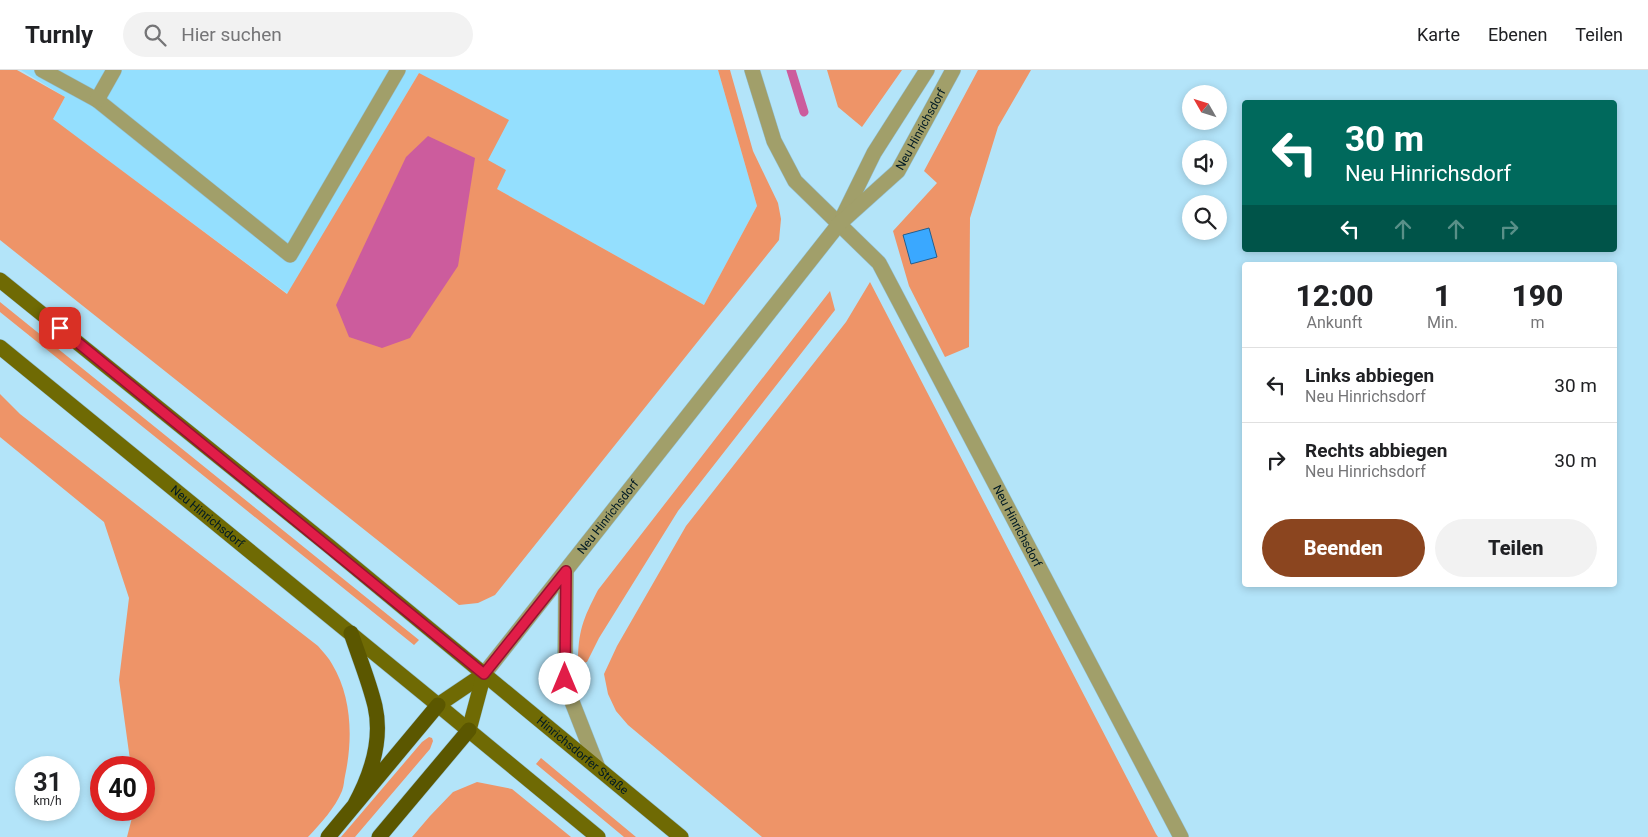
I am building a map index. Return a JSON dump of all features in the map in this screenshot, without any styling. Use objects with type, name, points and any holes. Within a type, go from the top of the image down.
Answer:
[{"type":"highway","points":[[350,633],[376,708],[377,721],[371,771],[354,806]]},
{"type":"highway","points":[[328,837],[438,705]]},
{"type":"highway","points":[[380,837],[469,730]]},
{"type":"main road","points":[[0,280],[484,674]]},
{"type":"main road","name":"Neu Hinrichsdorf","points":[[0,347],[469,730]]},
{"type":"main road","points":[[438,705],[484,674]]},
{"type":"main road","points":[[484,674],[469,730],[598,837]]},
{"type":"main road","name":"Hinrichsdorfer Straße","points":[[484,674],[681,837]]},
{"type":"street","points":[[42,70],[97,100],[290,255],[398,70]]},
{"type":"street","points":[[97,100],[114,70]]},
{"type":"street","name":"Neu Hinrichsdorf","points":[[752,70],[774,141],[795,181],[879,263],[1181,837]]},
{"type":"street","name":"Neu Hinrichsdorf","points":[[839,224],[874,153],[927,70]]},
{"type":"street","name":"Neu Hinrichsdorf","points":[[484,674],[839,224],[898,170],[953,70]]},
{"type":"street","points":[[566,571],[566,684],[570,701],[598,768]]},
{"type":"shaded area","points":[[0,70],[17,70],[65,97],[53,119],[287,294],[419,73],[509,120],[488,160],[506,170],[497,189],[704,305],[757,206],[718,70],[730,70],[753,151],[778,203],[781,219],[779,240],[495,595],[478,603],[459,605],[0,240]]},
{"type":"shaded area","points":[[21,70],[718,70],[757,206],[704,305],[497,189],[488,160],[419,73],[288,294],[52,119],[65,97]]},
{"type":"shaded area","points":[[827,70],[902,70],[862,127],[838,107]]},
{"type":"shaded area","points":[[978,70],[1031,70],[998,127],[970,218],[969,347],[945,357],[909,286],[893,231],[937,183],[924,171]]},
{"type":"shaded area","points":[[428,136],[475,158],[458,266],[410,338],[382,348],[349,337],[336,305],[406,157]]},
{"type":"shaded area","points":[[870,282],[1158,837],[762,837],[628,725],[616,711],[608,694],[604,674],[617,646],[686,526],[846,322]]},
{"type":"shaded area","points":[[830,291],[835,310],[678,511],[599,638],[587,662],[578,664],[582,626],[598,590]]},
{"type":"shaded area","points":[[0,302],[419,640],[414,645],[0,312]]},
{"type":"shaded area","points":[[0,394],[20,414],[318,646],[329,660],[339,677],[347,704],[350,733],[348,762],[343,787],[336,803],[308,837],[127,837],[131,821],[155,821],[155,756],[129,756],[119,680],[129,598],[104,522],[0,437]]},
{"type":"shaded area","points":[[429,737],[433,741],[430,749],[355,837],[341,837],[422,742]]},
{"type":"shaded area","points":[[541,758],[636,837],[624,837],[536,764]]},
{"type":"shaded area","points":[[477,782],[512,789],[571,837],[412,837],[453,792]]},
{"type":"building","points":[[929,228],[937,257],[911,264],[903,235]]},
{"type":"waterway","points":[[791,70],[804,112]]},
{"type":"route","points":[[60,328],[484,674],[566,571],[565,679]]}]
